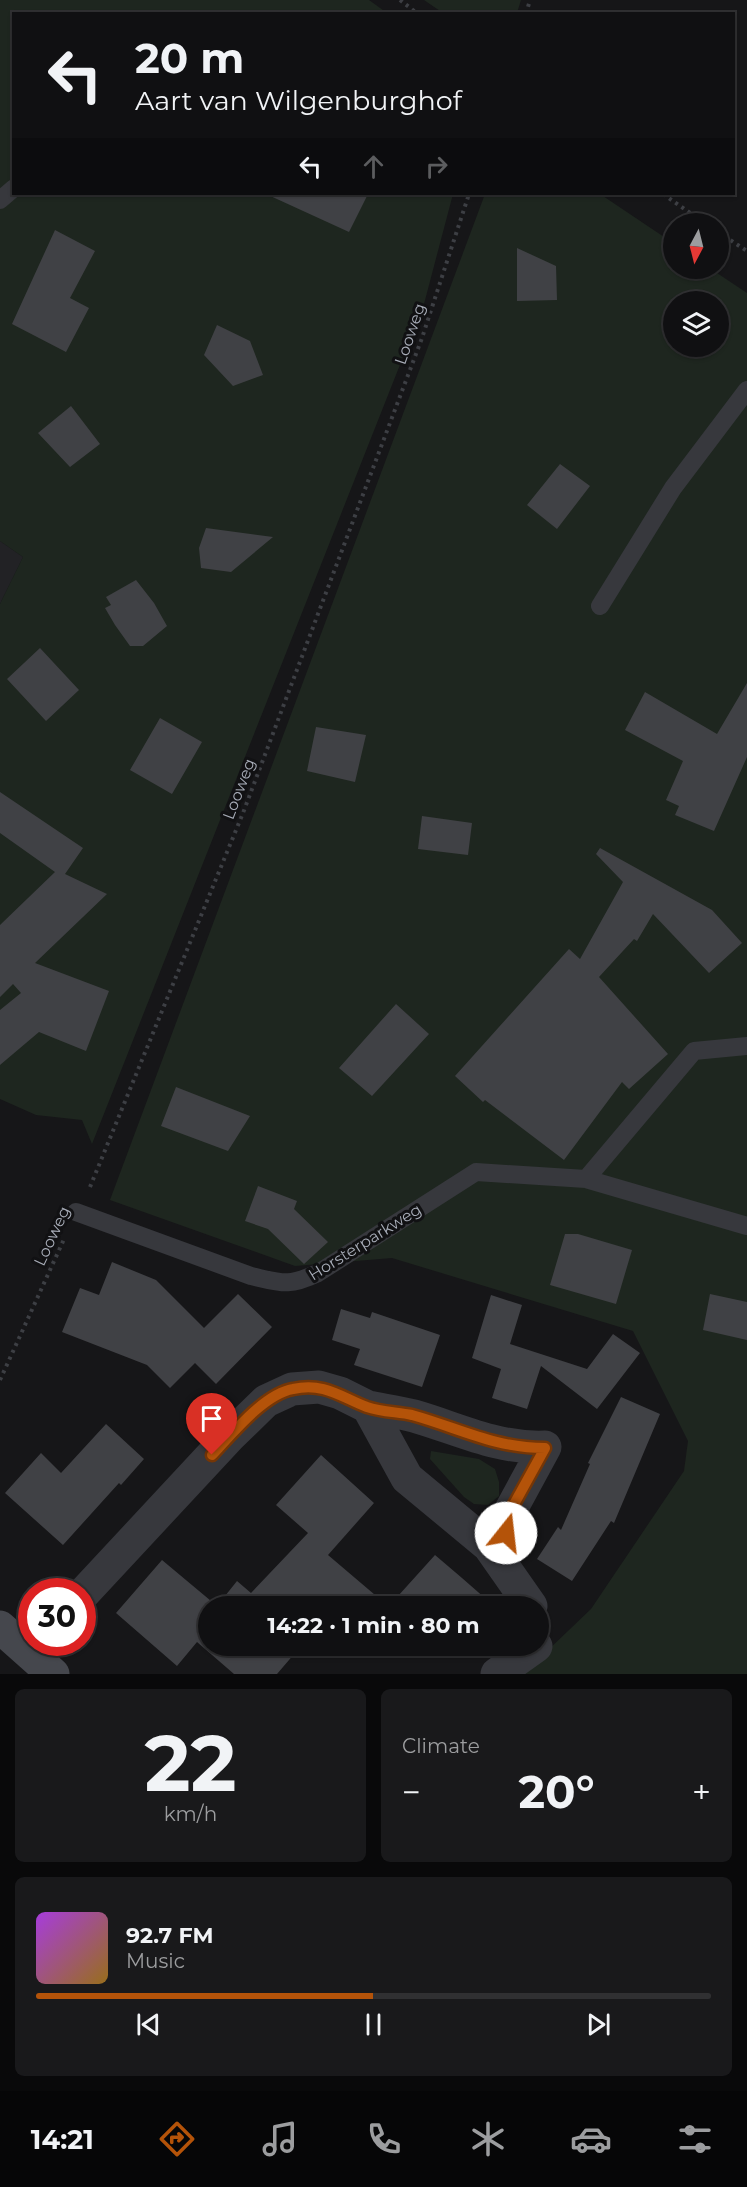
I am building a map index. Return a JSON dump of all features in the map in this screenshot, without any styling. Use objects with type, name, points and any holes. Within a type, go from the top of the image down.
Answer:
[{"type":"main road","points":[[0,1627],[40,1657]]},
{"type":"street","points":[[96,1580],[229,1437],[266,1401],[292,1389],[319,1387],[340,1393],[368,1407],[412,1415],[485,1440],[522,1448],[545,1448],[507,1517],[502,1565]]},
{"type":"street","points":[[368,1407],[407,1478],[489,1546],[524,1596]]},
{"type":"street","points":[[497,1674],[521,1656]]},
{"type":"lane","points":[[0,200],[12,190]]},
{"type":"lane","points":[[600,606],[673,488],[747,390]]},
{"type":"lane","points":[[586,1179],[694,1051],[747,1046]]},
{"type":"lane","name":"Horsterparkweg","points":[[76,1212],[251,1276],[278,1282],[297,1283],[318,1273],[476,1172],[586,1179],[747,1226]]},
{"type":"path","points":[[400,0],[415,12]]},
{"type":"path","name":"Looweg","points":[[0,1380],[76,1212],[92,1184],[243,813],[422,338],[469,195]]},
{"type":"path","points":[[664,195],[690,213]]},
{"type":"path","points":[[729,239],[747,251]]},
{"type":"shaded area","points":[[0,0],[369,0],[386,12],[12,12],[12,195],[453,195],[424,304],[92,1144],[82,1120],[36,1115],[0,1099],[0,604],[23,557],[0,541]]},
{"type":"shaded area","points":[[424,0],[521,0],[517,12],[442,12]]},
{"type":"shaded area","points":[[485,195],[601,195],[663,236],[663,279],[726,279],[747,293],[747,1674],[523,1674],[542,1656],[549,1656],[549,1649],[591,1609],[684,1471],[688,1441],[633,1331],[392,1258],[295,1266],[110,1200]]},
{"type":"shaded area","points":[[0,541],[23,557],[0,604]]},
{"type":"shaded area","points":[[431,1451],[479,1459],[495,1469],[499,1482],[499,1496],[488,1505],[474,1504],[464,1497],[430,1459]]},
{"type":"building","points":[[268,195],[368,195],[349,232]]},
{"type":"building","points":[[55,230],[95,251],[70,298],[89,308],[66,352],[12,324]]},
{"type":"building","points":[[517,248],[556,266],[557,300],[517,301]]},
{"type":"building","points":[[217,325],[250,341],[263,375],[233,386],[204,355]]},
{"type":"building","points":[[71,406],[100,444],[70,467],[38,433]]},
{"type":"building","points":[[560,464],[590,486],[557,529],[527,505]]},
{"type":"building","points":[[206,528],[273,537],[231,572],[201,568],[199,548]]},
{"type":"building","points":[[136,580],[154,603],[167,626],[143,646],[130,646],[105,608],[111,605],[106,597]]},
{"type":"building","points":[[40,648],[79,690],[46,721],[7,679]]},
{"type":"building","points":[[747,683],[747,757],[714,831],[675,815],[679,806],[666,800],[683,761],[625,730],[645,692],[717,734]]},
{"type":"building","points":[[160,718],[202,742],[172,794],[130,770]]},
{"type":"building","points":[[316,727],[366,735],[355,782],[307,771]]},
{"type":"building","points":[[0,792],[83,848],[65,874],[107,894],[35,963],[109,991],[86,1051],[39,1032],[0,1065],[0,1010],[21,993],[13,984],[0,997],[0,925],[55,872],[0,833]]},
{"type":"building","points":[[422,816],[472,823],[468,855],[418,849]]},
{"type":"building","points":[[600,848],[712,910],[742,943],[709,973],[653,914],[637,941],[634,939],[599,977],[668,1054],[629,1089],[622,1082],[564,1160],[485,1100],[483,1102],[455,1076],[569,949],[580,959],[623,882],[596,854]]},
{"type":"building","points":[[396,1004],[429,1034],[372,1096],[339,1068]]},
{"type":"building","points":[[176,1087],[250,1116],[228,1151],[161,1126]]},
{"type":"building","points":[[258,1186],[297,1201],[294,1209],[328,1242],[304,1264],[268,1229],[245,1221]]},
{"type":"building","points":[[565,1234],[578,1234],[632,1250],[616,1304],[550,1285]]},
{"type":"building","points":[[112,1262],[156,1280],[204,1328],[238,1294],[272,1327],[216,1384],[195,1363],[170,1388],[147,1365],[62,1332],[80,1288],[99,1295]]},
{"type":"building","points":[[710,1294],[747,1302],[747,1340],[703,1330]]},
{"type":"building","points":[[491,1295],[522,1305],[510,1344],[587,1369],[613,1334],[640,1353],[597,1409],[541,1366],[527,1409],[492,1398],[501,1369],[472,1358]]},
{"type":"building","points":[[341,1309],[370,1318],[372,1312],[440,1335],[422,1387],[354,1365],[360,1349],[332,1340]]},
{"type":"building","points":[[621,1397],[660,1414],[614,1523],[611,1521],[572,1581],[537,1559],[558,1527],[561,1530],[590,1464],[588,1463]]},
{"type":"building","points":[[106,1424],[144,1459],[63,1545],[5,1493],[41,1453],[61,1473]]},
{"type":"building","points":[[321,1455],[374,1503],[328,1555],[376,1596],[225,1596],[237,1581],[251,1593],[308,1533],[276,1505]]},
{"type":"building","points":[[435,1555],[483,1596],[398,1596]]},
{"type":"building","points":[[162,1560],[205,1596],[198,1596],[198,1643],[177,1666],[116,1613]]},
{"type":"building","points":[[213,1656],[292,1656],[277,1674],[234,1674]]},
{"type":"route","points":[[212,1455],[266,1401],[292,1389],[319,1387],[340,1393],[368,1407],[412,1415],[485,1440],[522,1448],[545,1448],[507,1517],[506,1533]]}]
